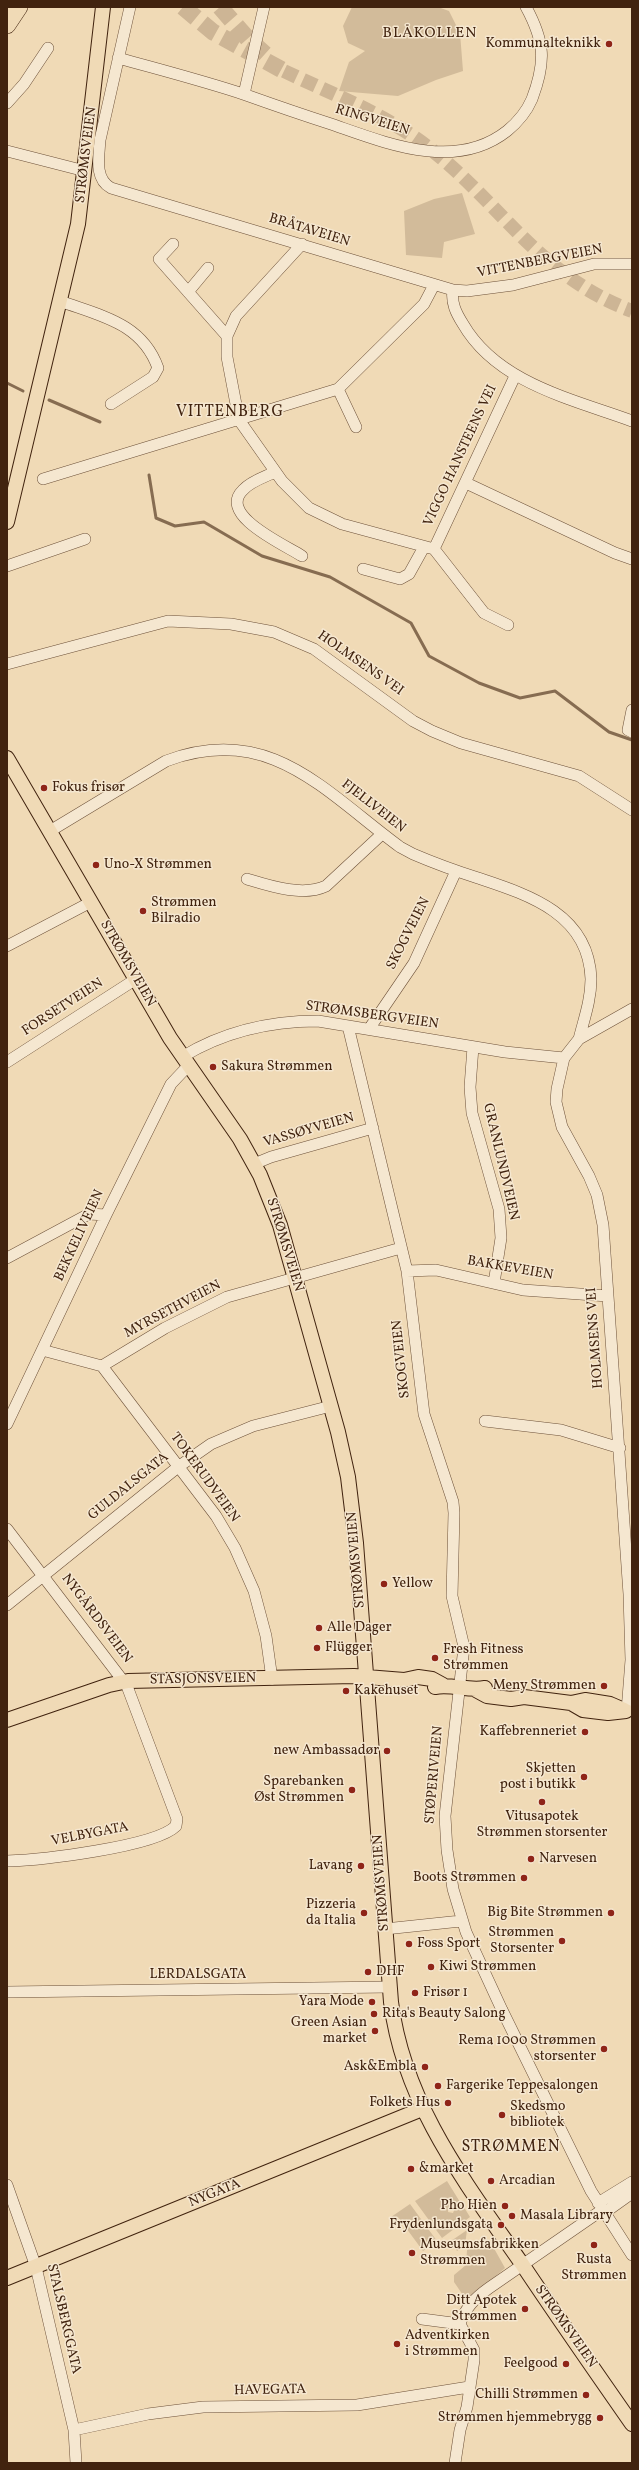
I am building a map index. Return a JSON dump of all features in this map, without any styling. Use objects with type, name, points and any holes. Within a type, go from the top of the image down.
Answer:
[{"type":"highway","points":[[7,25],[19,7]]},
{"type":"main road","name":"STRØMSVEIEN","points":[[7,522],[10,494],[60,301],[78,224],[103,7]]},
{"type":"main road","name":"STRØMSVEIEN","points":[[7,758],[185,1062],[233,1129],[254,1164],[276,1212],[331,1406],[346,1464],[352,1504],[367,1676],[389,1987],[399,2046],[422,2109],[448,2158],[632,2424]]},
{"type":"main road","name":"STASJONSVEIEN","points":[[7,1720],[124,1682],[367,1676],[404,1680],[415,1686],[430,1688],[443,1686],[476,1690],[487,1696],[511,1699],[524,1697],[570,1703],[585,1700],[610,1704],[628,1711]]},
{"type":"main road","name":"NYGATA","points":[[7,2278],[422,2109]]},
{"type":"street","name":"BRÅTAVEIEN","points":[[130,7],[100,140],[99,167],[102,182],[111,188],[453,290]]},
{"type":"street","points":[[244,94],[264,7]]},
{"type":"street","name":"RINGVEIEN","points":[[118,58],[244,94],[391,145],[434,152],[473,150],[500,137],[520,121],[529,106],[540,79],[543,51],[526,7]]},
{"type":"street","points":[[7,103],[24,84],[48,48]]},
{"type":"street","points":[[7,151],[85,171]]},
{"type":"street","points":[[173,244],[159,259],[227,336]]},
{"type":"street","name":"VIGGO HANSTEENS VEI","points":[[302,244],[236,316],[227,336],[226,357],[239,420],[275,472],[292,492],[317,513],[348,526],[429,548],[484,613],[508,625]]},
{"type":"street","name":"VITTENBERGVEIEN","points":[[453,290],[467,291],[512,284],[594,264],[632,264]]},
{"type":"street","points":[[188,292],[208,268]]},
{"type":"street","points":[[43,479],[338,389],[424,304],[434,285]]},
{"type":"street","points":[[453,290],[454,308],[475,343],[498,365],[515,376],[632,421]]},
{"type":"street","points":[[60,301],[114,320],[136,332],[154,357],[158,368],[153,377],[111,404]]},
{"type":"street","name":"VIGGO HANSTEENS VEI","points":[[364,568],[400,579],[409,574],[429,548],[466,483],[515,376]]},
{"type":"street","points":[[338,389],[356,427]]},
{"type":"street","points":[[275,472],[246,487],[238,495],[237,508],[249,522],[302,556]]},
{"type":"street","points":[[466,483],[615,553],[632,559]]},
{"type":"street","points":[[7,566],[85,539]]},
{"type":"street","name":"HOLMSENS VEI","points":[[7,664],[168,621],[231,624],[268,630],[314,648],[413,721],[432,731],[461,743],[579,776],[632,810]]},
{"type":"street","points":[[632,710],[628,730],[632,732]]},
{"type":"street","name":"FJELLVEIEN","points":[[50,831],[166,761],[201,750],[219,749],[252,752],[281,761],[320,785],[382,834],[412,854],[456,871],[519,891],[546,905],[578,935],[589,960],[591,979],[589,1000],[579,1039]]},
{"type":"street","points":[[247,879],[286,888],[317,890],[326,886],[382,834]]},
{"type":"street","name":"SKOGVEIEN","points":[[370,1029],[414,963],[456,871]]},
{"type":"street","points":[[7,946],[91,902]]},
{"type":"street","name":"FORSETVEIEN","points":[[7,1062],[136,979]]},
{"type":"street","name":"HOLMSENS VEI","points":[[628,1711],[631,1660],[629,1594],[620,1448],[603,1225],[596,1195],[589,1176],[562,1128],[557,1112],[557,1089],[564,1058],[579,1039],[632,1009]]},
{"type":"street","name":"STRØMSBERGVEIEN","points":[[185,1062],[233,1033],[265,1025],[293,1021],[318,1021],[473,1047],[564,1058]]},
{"type":"street","name":"SKOGVEIEN","points":[[348,1026],[407,1271],[424,1414],[450,1495],[454,1513],[452,1596],[464,1647],[460,1688]]},
{"type":"street","name":"GRANLUNDVEIEN","points":[[473,1047],[470,1087],[472,1113],[499,1209],[501,1238],[494,1283]]},
{"type":"street","name":"BEKKELIVEIEN","points":[[7,1424],[106,1215],[171,1084],[185,1062]]},
{"type":"street","name":"VASSØYVEIEN","points":[[254,1164],[271,1157],[373,1128]]},
{"type":"street","points":[[7,1258],[89,1214],[106,1215]]},
{"type":"street","name":"MYRSETHVEIEN","points":[[102,1366],[165,1328],[227,1297],[401,1248]]},
{"type":"street","name":"BAKKEVEIEN","points":[[407,1271],[436,1270],[523,1290],[608,1296]]},
{"type":"street","points":[[42,1350],[102,1366]]},
{"type":"street","name":"TOKERUDVEIEN","points":[[102,1366],[216,1516],[246,1570],[266,1636],[272,1679]]},
{"type":"street","name":"GULDALSGATA","points":[[7,1605],[178,1467],[211,1444],[237,1432],[331,1406]]},
{"type":"street","points":[[485,1420],[561,1430],[620,1448]]},
{"type":"street","name":"NYGÅRDSVEIEN","points":[[7,1529],[124,1682],[177,1819],[176,1826]]},
{"type":"street","name":"STØPERIVEIEN","points":[[460,1688],[445,1816],[449,1867],[461,1921],[502,2010],[602,2209],[632,2255]]},
{"type":"street","name":"VELBYGATA","points":[[7,1862],[42,1860],[78,1854],[161,1836],[176,1826]]},
{"type":"street","points":[[385,1929],[461,1921]]},
{"type":"street","name":"LERDALSGATA","points":[[7,1992],[389,1987]]},
{"type":"street","points":[[602,2209],[632,2182]]},
{"type":"street","name":"STALSBERGGATA","points":[[7,2185],[36,2267],[74,2430],[76,2463]]},
{"type":"street","points":[[455,2463],[460,2430],[467,2407],[474,2350],[460,2324],[463,2315],[477,2297],[602,2209],[632,2193]]},
{"type":"street","points":[[422,2318],[460,2324]]},
{"type":"street","name":"HAVEGATA","points":[[74,2430],[148,2414],[203,2407],[357,2405],[469,2387]]},
{"type":"shaded area","points":[[352,7],[438,7],[449,11],[460,33],[463,71],[436,80],[398,96],[339,91],[349,62],[365,51],[348,43],[343,26]]},
{"type":"shaded area","points":[[462,193],[475,234],[444,242],[442,258],[406,255],[404,211],[434,199]]},
{"type":"shaded area","points":[[447,2181],[460,2202],[454,2206],[449,2206],[448,2212],[453,2213],[455,2208],[462,2204],[470,2217],[442,2238],[415,2201]]},
{"type":"shaded area","points":[[410,2204],[437,2241],[423,2251],[398,2217],[393,2220],[391,2217]]},
{"type":"shaded area","points":[[467,2230],[465,2245],[457,2251],[451,2241]]},
{"type":"shaded area","points":[[484,2237],[491,2243],[505,2268],[467,2301],[454,2282],[454,2275],[466,2265],[467,2250]]},
{"type":"waterway","points":[[7,383],[23,391]]},
{"type":"waterway","points":[[49,400],[100,422]]},
{"type":"waterway","points":[[149,475],[156,518],[175,526],[204,522],[262,556],[330,577],[411,623],[429,656],[479,683],[520,698],[555,691],[609,732],[632,740]]},
{"type":"tunnel","points":[[183,7],[213,32],[284,71]]},
{"type":"tunnel","points":[[220,7],[248,39],[265,54]]},
{"type":"tunnel","points":[[284,71],[361,107],[399,127],[416,138],[458,173],[525,240],[548,260],[572,279],[600,296],[632,311]]},
{"type":"place","name":"Kommunalteknikk","points":[[609,44]]},
{"type":"place","name":"Fokus frisør","points":[[44,788]]},
{"type":"place","name":"Uno-X Strømmen","points":[[96,865]]},
{"type":"place","name":"Strømmen Bilradio","points":[[143,911]]},
{"type":"place","name":"Sakura Strømmen","points":[[213,1067]]},
{"type":"place","name":"Yellow","points":[[384,1584]]},
{"type":"place","name":"Alle Dager","points":[[319,1628]]},
{"type":"place","name":"Flügger","points":[[317,1648]]},
{"type":"place","name":"Fresh Fitness Strømmen","points":[[435,1658]]},
{"type":"place","name":"Meny Strømmen","points":[[604,1686]]},
{"type":"place","name":"Kakehuset","points":[[346,1691]]},
{"type":"place","name":"Kaffebrenneriet","points":[[585,1732]]},
{"type":"place","name":"new Ambassadør","points":[[387,1751]]},
{"type":"place","name":"Skjetten post i butikk","points":[[584,1777]]},
{"type":"place","name":"Sparebanken Øst Strømmen","points":[[352,1790]]},
{"type":"place","name":"Vitusapotek Strømmen storsenter","points":[[542,1802]]},
{"type":"place","name":"Narvesen","points":[[531,1859]]},
{"type":"place","name":"Lavang","points":[[361,1866]]},
{"type":"place","name":"Boots Strømmen","points":[[524,1878]]},
{"type":"place","name":"Pizzeria da Italia","points":[[364,1913]]},
{"type":"place","name":"Big Bite Strømmen","points":[[611,1913]]},
{"type":"place","name":"Strømmen Storsenter","points":[[562,1941]]},
{"type":"place","name":"Foss Sport","points":[[409,1944]]},
{"type":"place","name":"Kiwi Strømmen","points":[[431,1967]]},
{"type":"place","name":"DHF","points":[[368,1972]]},
{"type":"place","name":"Frisør 1","points":[[415,1993]]},
{"type":"place","name":"Yara Mode","points":[[372,2002]]},
{"type":"place","name":"Rita's Beauty Salong","points":[[374,2014]]},
{"type":"place","name":"Green Asian market","points":[[375,2031]]},
{"type":"place","name":"Rema 1000 Strømmen storsenter","points":[[604,2049]]},
{"type":"place","name":"Ask&Embla","points":[[425,2067]]},
{"type":"place","name":"Fargerike Teppesalongen","points":[[438,2086]]},
{"type":"place","name":"Folkets Hus","points":[[448,2103]]},
{"type":"place","name":"Skedsmo bibliotek","points":[[502,2115]]},
{"type":"place","name":"&market","points":[[411,2169]]},
{"type":"place","name":"Arcadian","points":[[491,2181]]},
{"type":"place","name":"Pho Hien","points":[[505,2206]]},
{"type":"place","name":"Masala Library","points":[[512,2216]]},
{"type":"place","name":"Frydenlundsgata","points":[[501,2225]]},
{"type":"place","name":"Rusta Strømmen","points":[[594,2245]]},
{"type":"place","name":"Museumsfabrikken Strømmen","points":[[412,2253]]},
{"type":"place","name":"Ditt Apotek Strømmen","points":[[525,2309]]},
{"type":"place","name":"Adventkirken i Strømmen","points":[[397,2344]]},
{"type":"place","name":"Feelgood","points":[[566,2364]]},
{"type":"place","name":"Chilli Strømmen","points":[[586,2395]]},
{"type":"place","name":"Strømmen hjemmebrygg","points":[[600,2418]]},
{"type":"district","name":"BLÅKOLLEN","points":[[430,34]]},
{"type":"district","name":"VITTENBERG","points":[[230,413]]},
{"type":"district","name":"STRØMMEN","points":[[511,2148]]}]
